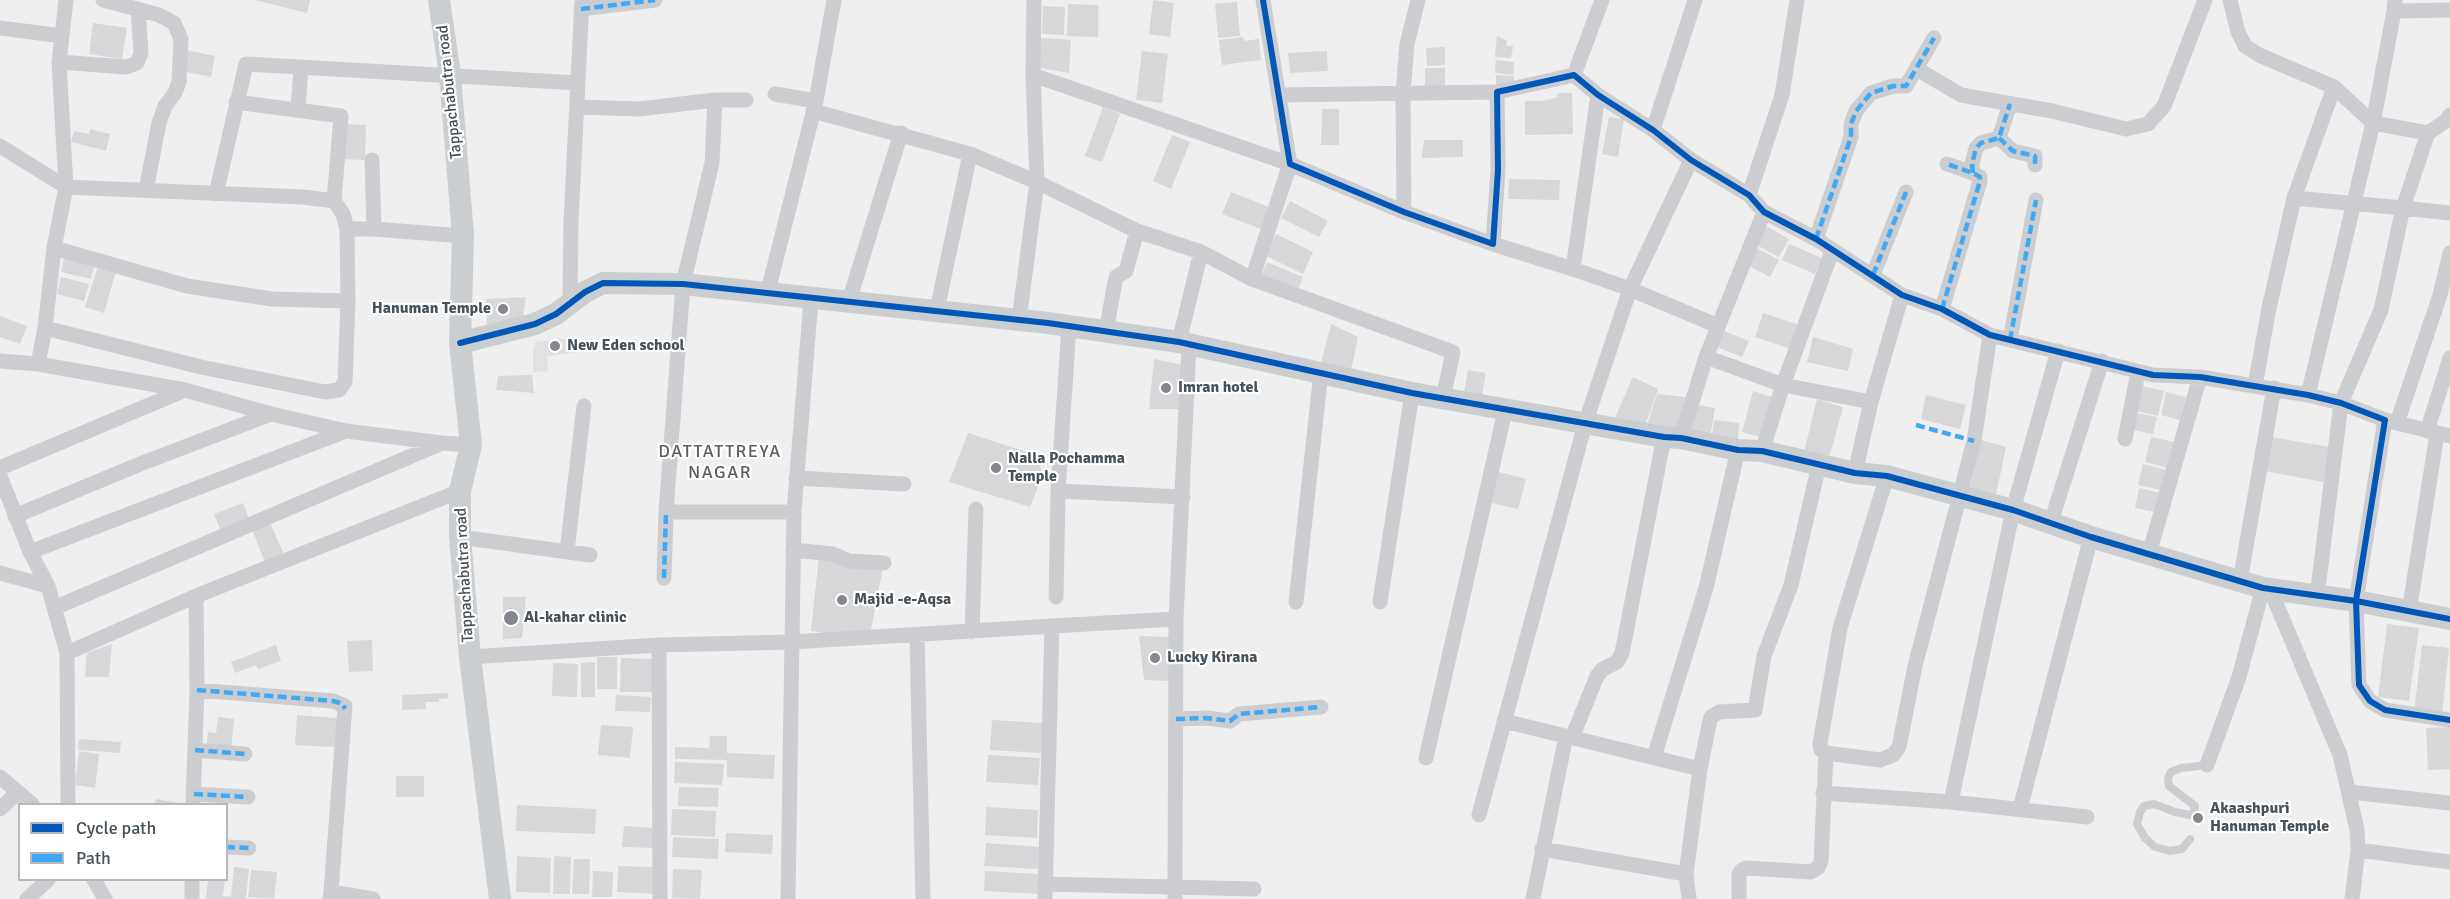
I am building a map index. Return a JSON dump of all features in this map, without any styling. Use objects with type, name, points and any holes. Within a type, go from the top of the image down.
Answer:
[{"type":"street","points":[[38,364],[45,328],[54,248],[66,187],[59,62],[66,0]]},
{"type":"street","points":[[103,0],[159,15],[174,23],[181,39],[179,82],[175,93],[165,106],[159,123],[146,190]]},
{"type":"street","name":"Tappachabutra road","points":[[439,0],[450,75],[463,236],[460,343],[471,444],[460,491],[460,537],[470,657],[500,899]]},
{"type":"street","points":[[570,302],[581,4],[655,0]]},
{"type":"street","points":[[767,295],[815,106],[834,0]]},
{"type":"street","points":[[1019,320],[1037,182],[1033,75],[1034,0]]},
{"type":"street","points":[[1252,279],[1290,164],[1263,0]]},
{"type":"street","points":[[1404,212],[1403,93],[1407,44],[1418,0]]},
{"type":"street","points":[[1574,75],[1602,0]]},
{"type":"street","points":[[1653,130],[1695,0]]},
{"type":"street","points":[[1749,195],[1782,95],[1797,0]]},
{"type":"street","points":[[1917,69],[1961,95],[2126,129],[2148,124],[2164,106],[2205,0]]},
{"type":"street","points":[[2230,0],[2238,32],[2245,46],[2259,55],[2334,87],[2373,123],[2428,133]]},
{"type":"street","points":[[2308,395],[2373,123],[2395,5],[2450,10]]},
{"type":"street","points":[[59,62],[126,67],[137,63],[141,53],[138,9]]},
{"type":"street","points":[[0,28],[62,36]]},
{"type":"street","points":[[1816,239],[1851,136],[1851,124],[1856,111],[1871,93],[1893,86],[1906,86],[1934,38]]},
{"type":"street","points":[[216,194],[246,64],[578,83]]},
{"type":"street","points":[[298,109],[301,68]]},
{"type":"street","points":[[1033,75],[1290,164],[1404,212],[1630,289],[1718,326]]},
{"type":"street","points":[[1280,95],[1497,92],[1574,75]]},
{"type":"street","points":[[1574,75],[1598,95],[1653,130],[1691,160],[1749,195],[1764,212],[1816,239],[1902,295],[1942,309],[1990,336],[2153,375],[2200,377],[2308,395],[2341,403],[2391,421],[2438,434]]},
{"type":"street","points":[[2254,386],[2294,198],[2334,87]]},
{"type":"street","points":[[1494,244],[1498,170],[1497,92]]},
{"type":"street","points":[[775,94],[970,154],[1037,182],[1137,231],[1201,252],[1252,279],[1453,352],[1443,398]]},
{"type":"street","points":[[1573,269],[1598,95]]},
{"type":"street","points":[[577,107],[639,109],[715,100],[746,100]]},
{"type":"street","points":[[664,578],[666,512],[683,284],[712,164],[715,100]]},
{"type":"street","points":[[45,328],[201,367],[325,392],[339,390],[345,382],[348,301],[347,229],[343,214],[334,201],[341,116],[236,102]]},
{"type":"street","points":[[2000,138],[2010,104]]},
{"type":"street","points":[[2317,597],[2341,403],[2380,310],[2403,208],[2428,133],[2446,121],[2450,115]]},
{"type":"street","points":[[849,301],[901,133]]},
{"type":"street","points":[[2000,138],[2013,151],[2035,156],[2035,165]]},
{"type":"street","points":[[1973,173],[1972,165],[1976,148],[1981,143],[2000,138]]},
{"type":"street","points":[[0,146],[66,187],[303,196],[334,201]]},
{"type":"street","points":[[937,310],[970,154]]},
{"type":"street","points":[[372,160],[374,229]]},
{"type":"street","points":[[1479,815],[1585,424],[1630,289],[1691,160]]},
{"type":"street","points":[[1942,309],[1980,181],[1980,177],[1973,173],[1947,164]]},
{"type":"street","points":[[1873,275],[1906,192]]},
{"type":"street","points":[[2294,198],[2450,213]]},
{"type":"street","points":[[2010,340],[2036,200]]},
{"type":"street","points":[[1533,899],[1542,849],[1569,737],[1597,676],[1603,669],[1617,662],[1622,653],[1672,438],[1764,212]]},
{"type":"street","points":[[347,229],[463,236]]},
{"type":"street","points":[[1106,331],[1116,277],[1126,271],[1137,231]]},
{"type":"street","points":[[54,248],[187,286],[272,298],[348,301]]},
{"type":"street","points":[[1762,451],[1783,385],[1832,251]]},
{"type":"street","points":[[1176,894],[1176,619],[1183,497],[1184,343],[1201,252]]},
{"type":"street","points":[[2450,253],[2445,296],[2391,421],[2356,601],[2359,685],[2370,701],[2385,710],[2450,720]]},
{"type":"street","points":[[460,343],[535,324],[556,314],[570,302],[603,283],[683,284],[767,295],[937,310],[1106,331],[1184,343],[1505,411],[1738,450],[1762,451],[1855,473],[1887,476],[2013,510],[2091,537],[2266,589],[2356,601],[2450,619]]},
{"type":"street","points":[[1855,473],[1871,402],[1902,295]]},
{"type":"street","points":[[788,899],[794,512],[811,298]]},
{"type":"street","points":[[1056,597],[1058,491],[1069,326]]},
{"type":"street","points":[[1887,476],[1840,628],[1820,744],[1821,750],[1826,753],[1880,760],[1893,755],[1899,747],[1915,666],[1974,441],[1990,336]]},
{"type":"street","points":[[1951,802],[2013,510],[2058,351]]},
{"type":"street","points":[[1706,357],[1783,385],[1871,402]]},
{"type":"street","points":[[2409,612],[2450,358]]},
{"type":"street","points":[[0,361],[38,364],[185,390],[271,414],[346,431],[442,443],[471,444]]},
{"type":"street","points":[[2051,522],[2102,361]]},
{"type":"street","points":[[1296,602],[1321,372]]},
{"type":"street","points":[[2125,439],[2138,372]]},
{"type":"street","points":[[2149,554],[2200,377]]},
{"type":"street","points":[[2240,581],[2274,388]]},
{"type":"street","points":[[0,468],[185,390]]},
{"type":"street","points":[[1380,602],[1412,393]]},
{"type":"street","points":[[567,551],[584,406]]},
{"type":"street","points":[[1425,758],[1505,411]]},
{"type":"street","points":[[15,516],[140,464],[271,414]]},
{"type":"street","points":[[30,552],[346,431]]},
{"type":"street","points":[[54,608],[442,443]]},
{"type":"street","points":[[1654,757],[1706,588],[1738,450]]},
{"type":"street","points":[[1689,899],[1686,874],[1700,769],[1712,717],[1719,712],[1755,710],[1764,656],[1791,585],[1819,465]]},
{"type":"street","points":[[0,476],[30,552],[48,586],[67,653],[68,803]]},
{"type":"street","points":[[796,478],[904,484]]},
{"type":"street","points":[[67,653],[196,596],[460,491]]},
{"type":"street","points":[[1058,491],[1183,497]]},
{"type":"street","points":[[972,632],[976,509]]},
{"type":"street","points":[[666,512],[794,512]]},
{"type":"street","points":[[460,537],[590,555]]},
{"type":"street","points":[[2020,809],[2091,537]]},
{"type":"street","points":[[793,550],[833,554],[849,561],[884,563]]},
{"type":"street","points":[[0,573],[48,586]]},
{"type":"street","points":[[2207,765],[2240,677],[2266,589]]},
{"type":"street","points":[[2266,589],[2340,755],[2357,830],[2358,850],[2352,899]]},
{"type":"street","points":[[196,596],[197,690],[194,799],[248,797]]},
{"type":"street","points":[[470,657],[659,645],[792,642],[1176,619]]},
{"type":"street","points":[[1052,626],[1045,891],[1176,894],[1254,889]]},
{"type":"street","points":[[917,635],[923,899]]},
{"type":"street","points":[[659,645],[660,899]]},
{"type":"street","points":[[197,690],[333,701],[345,706],[331,896],[373,899]]},
{"type":"street","points":[[1176,718],[1230,721],[1239,714],[1322,707]]},
{"type":"street","points":[[1504,722],[1700,769]]},
{"type":"street","points":[[195,750],[246,754]]},
{"type":"street","points":[[1739,899],[1739,874],[1747,868],[1810,872],[1818,868],[1821,861],[1826,753]]},
{"type":"street","points":[[0,777],[31,803]]},
{"type":"street","points":[[0,809],[18,792]]},
{"type":"street","points":[[2350,792],[2450,803]]},
{"type":"street","points":[[1823,793],[1951,802],[2087,817]]},
{"type":"street","points":[[228,847],[249,848]]},
{"type":"street","points":[[1542,849],[1686,874]]},
{"type":"street","points":[[2358,850],[2450,862]]},
{"type":"street","points":[[27,899],[46,881]]},
{"type":"street","points":[[95,881],[105,899]]},
{"type":"street","points":[[192,881],[192,899]]},
{"type":"lane","points":[[2190,839],[2182,849],[2169,851],[2155,847],[2141,831],[2137,824],[2138,818],[2144,806],[2154,804],[2190,815],[2194,812],[2195,806],[2169,786],[2168,778],[2171,772],[2181,768],[2207,765]]},
{"type":"shaded area","points":[[579,337],[582,352],[547,356],[548,371],[533,372],[533,351],[536,342]]},
{"type":"building","points":[[255,0],[310,0],[307,13]]},
{"type":"building","points":[[1153,0],[1174,3],[1170,37],[1149,34]]},
{"type":"building","points":[[1237,2],[1240,36],[1218,38],[1215,4]]},
{"type":"building","points":[[1068,4],[1098,5],[1098,37],[1067,36]]},
{"type":"building","points":[[1043,6],[1065,7],[1064,35],[1042,34]]},
{"type":"building","points":[[93,23],[127,28],[122,59],[89,54]]},
{"type":"building","points":[[1497,36],[1507,41],[1506,46],[1513,46],[1511,58],[1495,57]]},
{"type":"building","points":[[1243,37],[1244,41],[1259,39],[1261,60],[1222,65],[1219,40]]},
{"type":"building","points":[[1041,38],[1071,40],[1069,73],[1039,68]]},
{"type":"building","points":[[1445,47],[1445,65],[1427,66],[1426,48]]},
{"type":"building","points":[[186,50],[215,56],[211,77],[182,71]]},
{"type":"building","points":[[1142,51],[1168,54],[1162,103],[1136,100]]},
{"type":"building","points":[[1327,51],[1328,71],[1290,73],[1288,53]]},
{"type":"building","points":[[1496,60],[1514,62],[1513,75],[1495,73]]},
{"type":"building","points":[[1425,68],[1445,68],[1445,86],[1425,86]]},
{"type":"building","points":[[1496,75],[1514,76],[1513,87],[1496,86]]},
{"type":"building","points":[[1559,93],[1572,93],[1573,134],[1525,135],[1525,101],[1543,101],[1557,97]]},
{"type":"building","points":[[1103,107],[1120,114],[1102,162],[1085,156]]},
{"type":"building","points":[[1322,109],[1339,109],[1339,145],[1321,145]]},
{"type":"building","points":[[1609,117],[1624,119],[1618,157],[1602,154]]},
{"type":"building","points":[[343,124],[366,125],[365,160],[342,159]]},
{"type":"building","points":[[90,129],[110,134],[106,151],[71,142],[74,131],[89,134]]},
{"type":"building","points":[[1172,135],[1190,142],[1171,189],[1153,181]]},
{"type":"building","points":[[1424,140],[1463,140],[1463,157],[1422,158]]},
{"type":"building","points":[[1509,179],[1560,180],[1559,200],[1508,199]]},
{"type":"building","points":[[1231,192],[1269,207],[1261,229],[1222,214]]},
{"type":"building","points":[[1290,201],[1328,221],[1319,237],[1281,218]]},
{"type":"building","points":[[1764,225],[1789,239],[1779,257],[1754,244]]},
{"type":"building","points":[[1276,234],[1313,252],[1303,274],[1266,256]]},
{"type":"building","points":[[1789,244],[1822,258],[1815,274],[1782,260]]},
{"type":"building","points":[[1755,247],[1779,260],[1770,277],[1745,264]]},
{"type":"building","points":[[65,254],[95,261],[91,279],[61,272]]},
{"type":"building","points":[[1267,262],[1303,277],[1296,295],[1260,279]]},
{"type":"building","points":[[98,266],[116,271],[104,313],[85,307]]},
{"type":"building","points":[[61,277],[89,284],[84,301],[57,294]]},
{"type":"building","points":[[526,297],[522,324],[487,330],[486,299]]},
{"type":"building","points":[[1763,313],[1800,325],[1792,349],[1755,337]]},
{"type":"building","points":[[0,316],[27,326],[20,344],[0,337]]},
{"type":"building","points":[[1331,324],[1358,337],[1351,371],[1321,363]]},
{"type":"building","points":[[1724,331],[1749,341],[1742,357],[1717,347]]},
{"type":"building","points":[[1813,337],[1853,349],[1848,371],[1807,362]]},
{"type":"building","points":[[1154,359],[1185,365],[1184,409],[1149,409]]},
{"type":"building","points":[[1468,370],[1486,373],[1481,401],[1463,398]]},
{"type":"building","points":[[532,375],[534,393],[496,390],[498,376]]},
{"type":"building","points":[[1633,377],[1658,389],[1645,426],[1614,420]]},
{"type":"building","points":[[2142,386],[2164,391],[2158,416],[2136,411]]},
{"type":"building","points":[[1753,391],[1772,397],[1760,437],[1742,432]]},
{"type":"building","points":[[2166,392],[2186,397],[2180,420],[2161,415]]},
{"type":"building","points":[[1657,394],[1686,397],[1680,432],[1646,428]]},
{"type":"building","points":[[1926,395],[1966,405],[1960,429],[1921,419]]},
{"type":"building","points":[[1817,399],[1843,407],[1830,455],[1804,452]]},
{"type":"building","points":[[1692,404],[1715,408],[1710,437],[1687,433]]},
{"type":"building","points":[[2137,413],[2157,417],[2153,434],[2133,430]]},
{"type":"building","points":[[1714,420],[1739,423],[1738,440],[1712,437]]},
{"type":"building","points":[[968,433],[1036,455],[1043,474],[1030,507],[949,482]]},
{"type":"building","points":[[2151,437],[2174,442],[2168,468],[2145,462]]},
{"type":"building","points":[[2271,437],[2330,447],[2323,482],[2265,471]]},
{"type":"building","points":[[1981,440],[2006,447],[1996,495],[1970,488]]},
{"type":"building","points":[[2143,464],[2166,470],[2161,490],[2138,485]]},
{"type":"building","points":[[1495,471],[1526,479],[1518,509],[1488,502]]},
{"type":"building","points":[[2139,488],[2160,493],[2156,512],[2135,508]]},
{"type":"building","points":[[243,503],[251,524],[222,534],[214,514]]},
{"type":"building","points":[[269,520],[285,557],[266,565],[251,527]]},
{"type":"building","points":[[819,556],[883,567],[870,635],[840,635],[811,631]]},
{"type":"building","points":[[503,597],[526,597],[522,638],[503,639]]},
{"type":"building","points":[[2387,624],[2419,628],[2409,701],[2378,697]]},
{"type":"building","points":[[1139,636],[1172,637],[1173,681],[1144,680]]},
{"type":"building","points":[[372,640],[373,671],[349,672],[347,641]]},
{"type":"building","points":[[112,644],[109,677],[85,677],[87,653]]},
{"type":"building","points":[[276,645],[281,661],[258,669],[256,665],[235,673],[231,662]]},
{"type":"building","points":[[2422,645],[2449,648],[2442,715],[2414,712]]},
{"type":"building","points":[[597,657],[617,657],[617,689],[597,689]]},
{"type":"building","points":[[621,658],[654,659],[653,692],[620,692]]},
{"type":"building","points":[[595,662],[595,697],[581,697],[581,663]]},
{"type":"building","points":[[553,663],[578,664],[577,697],[552,696]]},
{"type":"building","points":[[448,693],[448,698],[439,699],[439,702],[425,702],[426,709],[402,710],[402,695]]},
{"type":"building","points":[[616,695],[651,697],[650,712],[615,711]]},
{"type":"building","points":[[297,715],[337,718],[335,747],[295,745]]},
{"type":"building","points":[[218,717],[234,719],[231,750],[206,748],[208,732],[216,733]]},
{"type":"building","points":[[992,720],[1043,723],[1041,753],[990,750]]},
{"type":"building","points":[[601,725],[633,727],[630,758],[598,755]]},
{"type":"building","points":[[2450,727],[2450,769],[2428,770],[2426,728]]},
{"type":"building","points":[[710,736],[727,736],[727,753],[775,755],[774,779],[727,777],[727,760],[675,759],[675,747],[709,748]]},
{"type":"building","points":[[79,739],[121,742],[120,753],[78,750]]},
{"type":"building","points":[[79,751],[99,754],[95,788],[75,785]]},
{"type":"building","points":[[988,755],[1040,758],[1038,785],[986,782]]},
{"type":"building","points":[[675,762],[724,764],[722,785],[674,783]]},
{"type":"building","points":[[396,776],[424,776],[424,797],[396,797]]},
{"type":"building","points":[[679,787],[719,788],[718,807],[678,806]]},
{"type":"building","points":[[156,799],[180,803],[155,803]]},
{"type":"building","points":[[517,805],[596,809],[595,834],[516,831]]},
{"type":"building","points":[[986,807],[1038,810],[1037,838],[985,835]]},
{"type":"building","points":[[672,809],[716,811],[715,837],[671,835]]},
{"type":"building","points":[[624,826],[654,828],[654,848],[622,847]]},
{"type":"building","points":[[726,833],[773,835],[772,854],[725,852]]},
{"type":"building","points":[[673,837],[719,839],[718,859],[672,857]]},
{"type":"building","points":[[986,843],[1039,847],[1038,869],[984,866]]},
{"type":"building","points":[[517,856],[551,858],[550,893],[516,892]]},
{"type":"building","points":[[554,856],[571,857],[570,894],[553,894]]},
{"type":"building","points":[[574,859],[590,859],[589,894],[572,894]]},
{"type":"building","points":[[618,866],[655,867],[654,894],[617,892]]},
{"type":"building","points":[[234,867],[249,869],[246,899],[206,899],[208,881],[225,881],[223,896],[231,897]]},
{"type":"building","points":[[673,869],[702,870],[700,899],[672,898]]},
{"type":"building","points":[[251,870],[277,872],[274,899],[248,897]]},
{"type":"building","points":[[593,871],[613,872],[612,897],[592,897]]},
{"type":"building","points":[[985,871],[1039,874],[1038,894],[984,891]]},
{"type":"marked path","points":[[581,9],[655,0]]},
{"type":"marked path","points":[[1816,239],[1851,137],[1851,124],[1856,111],[1871,93],[1893,86],[1906,86],[1934,38]]},
{"type":"marked path","points":[[1973,173],[1972,164],[1976,148],[1981,143],[1999,138],[2010,104]]},
{"type":"marked path","points":[[1999,138],[2013,151],[2035,156],[2035,165]]},
{"type":"marked path","points":[[1942,309],[1980,181],[1980,177],[1973,173],[1947,164]]},
{"type":"marked path","points":[[1873,275],[1906,192]]},
{"type":"marked path","points":[[2010,340],[2036,200]]},
{"type":"marked path","points":[[1916,425],[1974,441]]},
{"type":"marked path","points":[[664,578],[666,512]]},
{"type":"marked path","points":[[197,690],[333,701],[343,704],[345,709]]},
{"type":"marked path","points":[[1176,719],[1207,718],[1230,721],[1239,714],[1321,707]]},
{"type":"marked path","points":[[195,750],[245,754]]},
{"type":"marked path","points":[[194,794],[248,797]]},
{"type":"marked path","points":[[228,847],[249,848]]},
{"type":"cycle path","points":[[1263,0],[1290,164],[1404,212],[1493,244],[1498,170],[1497,92],[1574,75],[1598,95],[1653,130],[1691,160],[1749,195],[1764,212],[1816,239],[1902,295],[1942,309],[1990,335],[2153,375],[2200,377],[2308,395],[2341,403],[2385,420],[2356,601],[2359,685],[2370,701],[2385,710],[2450,720]]},
{"type":"cycle path","points":[[460,343],[535,324],[556,314],[585,292],[603,283],[683,284],[1048,323],[1179,342],[1412,393],[1664,437],[1681,438],[1738,450],[1762,451],[1855,473],[1887,476],[2013,510],[2091,537],[2263,588],[2356,601],[2450,619]]},
{"type":"place","name":"Hanuman Temple","points":[[503,309]]},
{"type":"place","name":"New Eden school","points":[[555,346]]},
{"type":"place","name":"Imran hotel","points":[[1166,388]]},
{"type":"place","name":"Nalla Pochamma Temple","points":[[996,468]]},
{"type":"place","name":"Majid -e-Aqsa","points":[[842,600]]},
{"type":"place","name":"Al-kahar clinic","points":[[511,618]]},
{"type":"place","name":"Lucky Kirana","points":[[1155,658]]},
{"type":"place","name":"Akaashpuri Hanuman Temple","points":[[2198,818]]},
{"type":"district","name":"DATTATTREYA NAGAR","points":[[720,462]]}]
